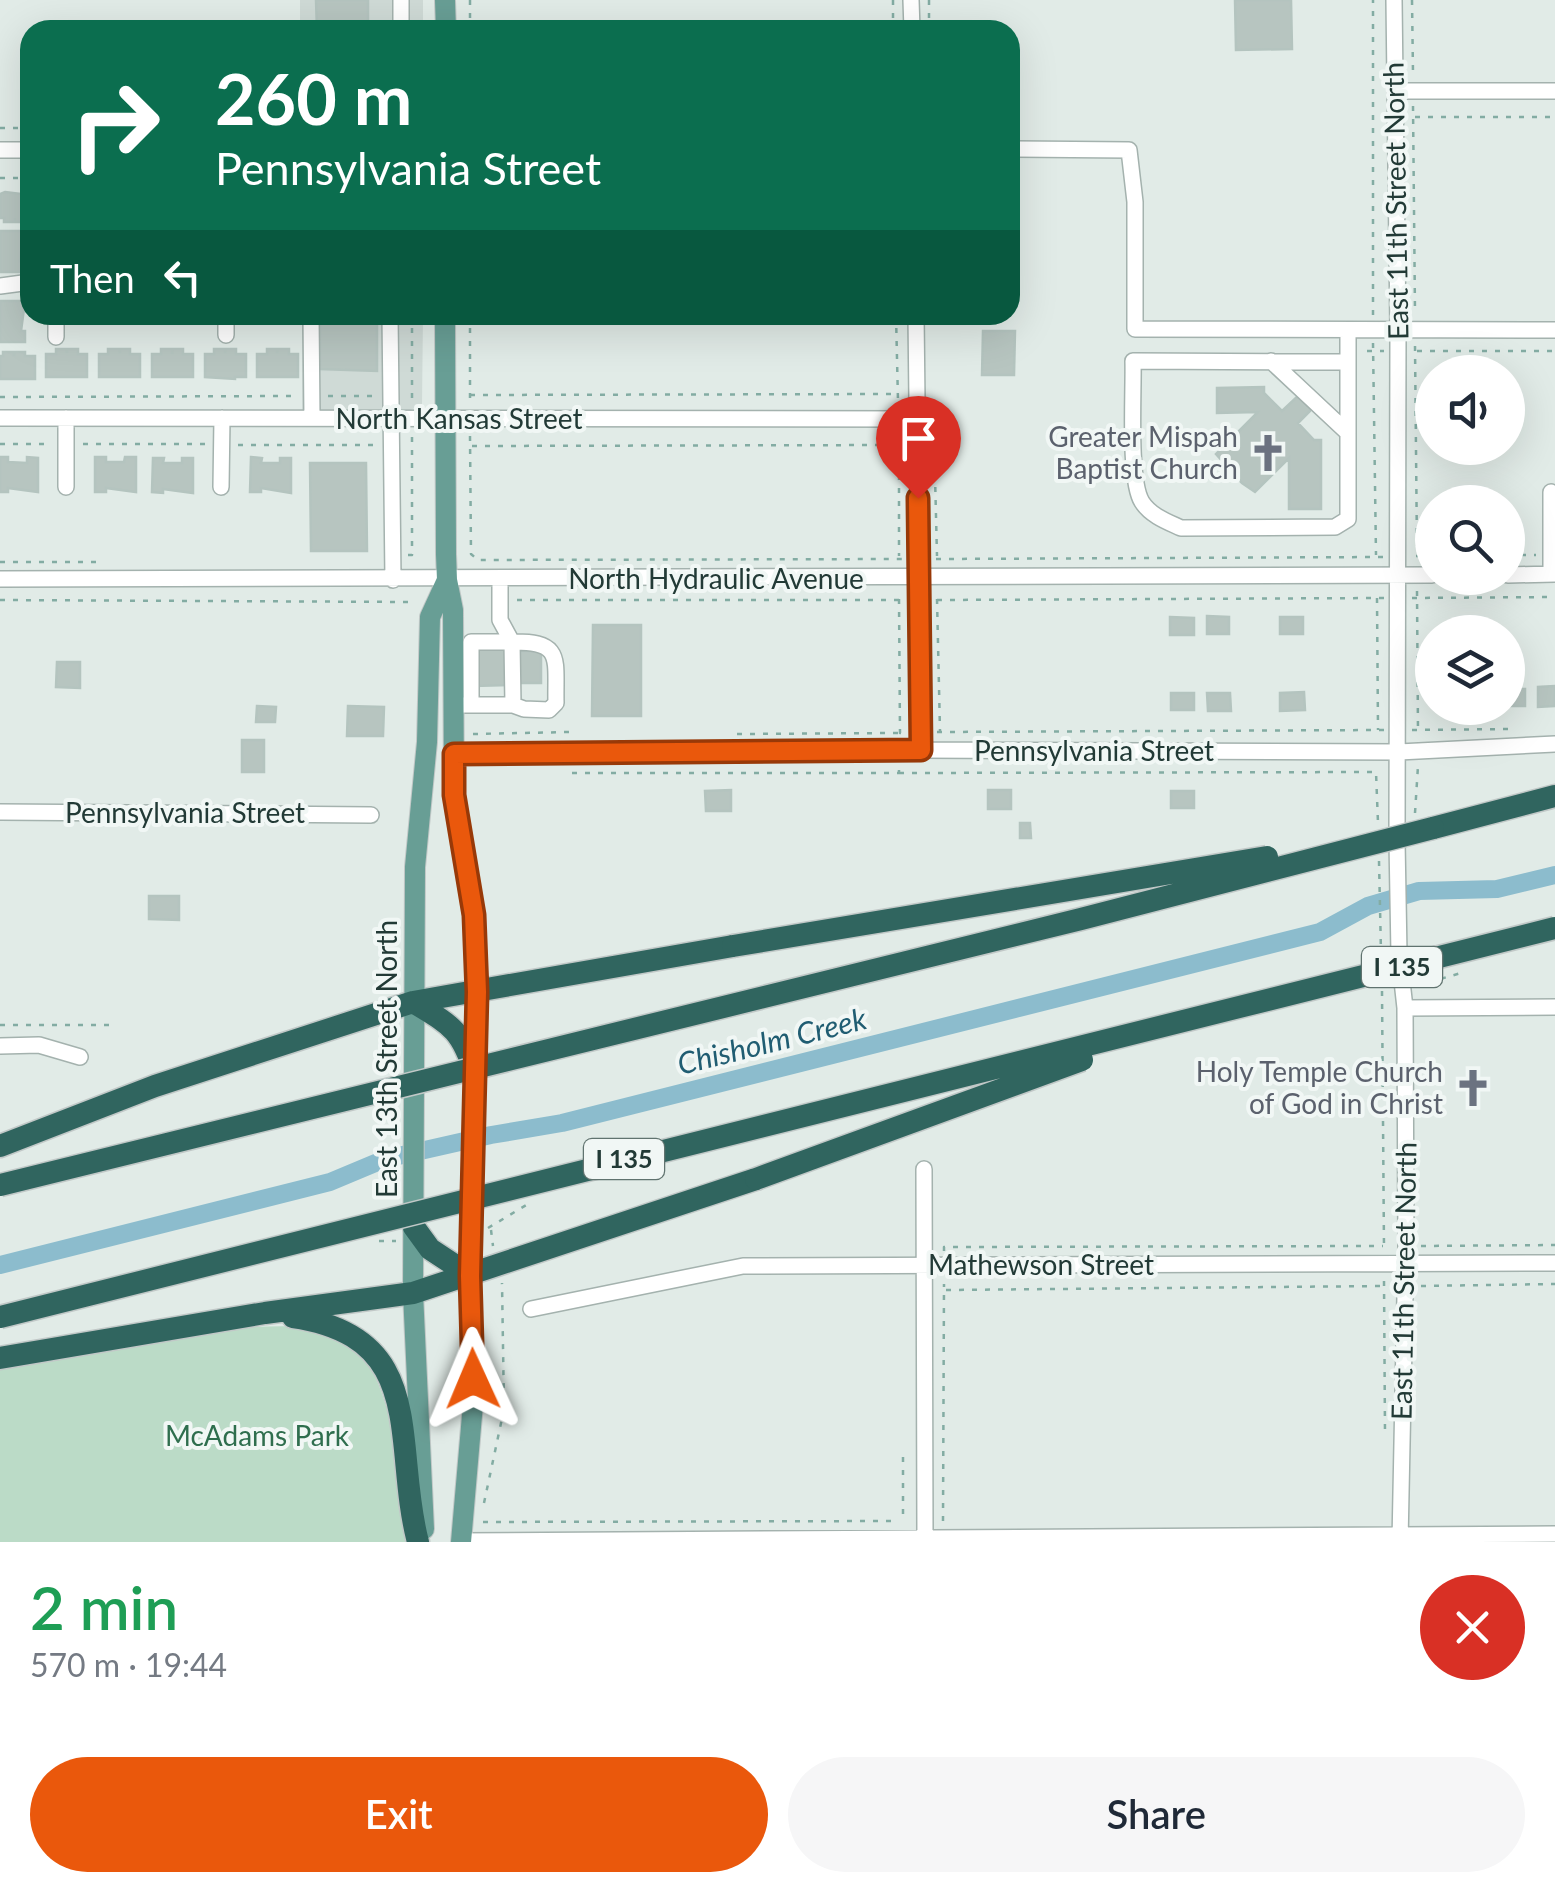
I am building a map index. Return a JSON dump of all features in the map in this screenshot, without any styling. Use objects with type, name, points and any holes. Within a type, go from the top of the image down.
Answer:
[{"type":"highway","points":[[0,1146],[155,1086],[413,1002],[1424,824],[1555,796]]},
{"type":"highway","points":[[0,1185],[1081,920],[1424,824]]},
{"type":"highway","name":"I 135","points":[[0,1317],[1555,928]]},
{"type":"highway","points":[[413,1002],[448,1024],[465,1042],[475,1072]]},
{"type":"highway","points":[[0,1358],[414,1293],[756,1180],[1114,1047],[1249,1006]]},
{"type":"highway","points":[[414,1227],[430,1249],[470,1276]]},
{"type":"highway","points":[[265,1314],[336,1326],[361,1340],[384,1368],[396,1395],[422,1542]]},
{"type":"main road","name":"East 13th Street North","points":[[445,325],[446,580],[453,610],[462,705],[461,754],[454,795],[474,915],[477,992],[470,1276],[473,1404],[461,1541]]},
{"type":"main road","name":"East 13th Street North","points":[[422,1542],[414,1293],[415,867],[427,742],[430,616],[446,580]]},
{"type":"street","name":"East 11th Street North","points":[[1394,0],[1406,330],[1398,557],[1397,842],[1399,954],[1405,1008],[1406,1246],[1400,1538]]},
{"type":"street","points":[[1396,91],[1555,91]]},
{"type":"street","points":[[1020,148],[1129,150],[1135,202],[1135,329],[1555,330]]},
{"type":"street","points":[[56,325],[56,337]]},
{"type":"street","points":[[226,325],[226,335]]},
{"type":"street","points":[[312,325],[312,418]]},
{"type":"street","points":[[390,325],[392,580]]},
{"type":"street","points":[[916,325],[921,750]]},
{"type":"street","points":[[1348,330],[1348,362],[1348,519],[1335,527],[1181,528],[1160,519],[1142,502],[1135,474],[1134,361],[1348,362]]},
{"type":"street","points":[[1271,361],[1348,433]]},
{"type":"street","name":"North Kansas Street","points":[[0,418],[917,419]]},
{"type":"street","points":[[66,418],[66,487]]},
{"type":"street","points":[[221,487],[222,418]]},
{"type":"street","points":[[1525,574],[1553,574],[1550,492]]},
{"type":"street","name":"North Hydraulic Avenue","points":[[0,579],[1415,575]]},
{"type":"street","points":[[500,580],[500,620],[512,642],[513,705]]},
{"type":"street","points":[[471,642],[537,642],[555,658],[554,708],[462,705],[471,642]]},
{"type":"street","name":"Pennsylvania Street","points":[[461,754],[921,750],[1399,752],[1555,744]]},
{"type":"street","name":"Pennsylvania Street","points":[[0,812],[371,815]]},
{"type":"street","points":[[1405,1008],[1555,1007]]},
{"type":"street","points":[[0,1046],[40,1045],[80,1058]]},
{"type":"street","points":[[924,1169],[925,1539]]},
{"type":"street","name":"Mathewson Street","points":[[532,1309],[744,1266],[1555,1263]]},
{"type":"street","points":[[461,1541],[1400,1538],[1555,1534]]},
{"type":"path","points":[[1373,0],[1376,557]]},
{"type":"path","points":[[1412,0],[1413,117],[1406,330],[1415,515]]},
{"type":"path","points":[[1413,117],[1555,116]]},
{"type":"path","points":[[470,325],[470,554],[478,560],[1398,557]]},
{"type":"path","points":[[896,325],[898,402]]},
{"type":"path","points":[[470,395],[897,394]]},
{"type":"path","points":[[0,397],[412,396]]},
{"type":"path","points":[[898,436],[899,559]]},
{"type":"path","points":[[470,446],[898,445]]},
{"type":"path","points":[[392,559],[412,554]]},
{"type":"path","points":[[1525,555],[1551,555]]},
{"type":"path","points":[[0,562],[109,562]]},
{"type":"path","points":[[1376,575],[1376,752]]},
{"type":"path","points":[[900,578],[900,733],[1516,730]]},
{"type":"path","points":[[1418,595],[1418,751],[1424,824]]},
{"type":"path","points":[[500,600],[1555,597]]},
{"type":"path","points":[[0,600],[411,602]]},
{"type":"path","points":[[461,754],[466,734],[570,732]]},
{"type":"path","points":[[899,773],[1376,772],[1378,833]]},
{"type":"path","points":[[1379,850],[1381,938]]},
{"type":"path","points":[[0,1025],[110,1025]]},
{"type":"path","points":[[943,1537],[944,1248],[1555,1245]]},
{"type":"path","points":[[944,1290],[1555,1284]]},
{"type":"path","points":[[483,1507],[504,1409],[502,1332]]},
{"type":"path","points":[[904,1457],[904,1537]]},
{"type":"shaded area","points":[[300,0],[423,0],[423,20],[300,20]]},
{"type":"shaded area","points":[[302,325],[423,325],[422,404],[409,411],[302,411]]},
{"type":"green space","name":"McAdams Park","points":[[254,1327],[324,1331],[345,1340],[362,1355],[375,1376],[393,1432],[409,1542],[0,1542],[0,1367]]},
{"type":"building","points":[[316,0],[368,0],[368,20],[317,20]]},
{"type":"building","points":[[1235,0],[1291,0],[1292,49],[1236,50]]},
{"type":"building","points":[[0,194],[20,194],[20,222],[4,222],[0,218]]},
{"type":"building","points":[[0,231],[20,231],[20,272],[0,272]]},
{"type":"building","points":[[0,301],[20,301],[25,342],[0,342]]},
{"type":"building","points":[[320,325],[377,325],[377,371],[320,369]]},
{"type":"building","points":[[983,331],[1015,331],[1014,375],[982,375]]},
{"type":"building","points":[[56,349],[66,349],[67,353],[67,349],[78,349],[78,354],[87,354],[87,377],[46,377],[46,354],[56,354]]},
{"type":"building","points":[[108,349],[119,349],[120,353],[120,349],[130,349],[130,354],[140,354],[140,377],[99,377],[99,354],[108,354]]},
{"type":"building","points":[[161,349],[172,349],[172,354],[173,349],[183,349],[183,354],[193,354],[193,377],[152,377],[152,354],[161,354]]},
{"type":"building","points":[[214,349],[225,349],[225,353],[226,349],[236,349],[236,354],[246,354],[246,377],[205,377],[205,354],[214,354]]},
{"type":"building","points":[[267,349],[277,349],[277,353],[278,349],[289,349],[289,354],[298,354],[298,377],[257,377],[257,354],[267,354]]},
{"type":"building","points":[[3,352],[35,356],[35,379],[0,379]]},
{"type":"building","points":[[1264,387],[1264,393],[1282,411],[1299,395],[1310,406],[1298,423],[1314,440],[1321,440],[1321,509],[1289,509],[1289,458],[1255,492],[1216,454],[1258,412],[1217,413],[1217,388]]},
{"type":"building","points":[[0,457],[8,457],[8,462],[27,463],[27,457],[38,458],[38,492],[8,488],[8,492],[0,492]]},
{"type":"building","points":[[95,457],[106,457],[106,462],[124,462],[125,457],[136,457],[136,492],[106,488],[106,492],[95,492]]},
{"type":"building","points":[[251,457],[262,458],[261,463],[280,463],[280,458],[291,458],[291,493],[261,488],[261,492],[250,492]]},
{"type":"building","points":[[153,458],[164,458],[163,463],[182,463],[182,458],[193,458],[193,493],[163,489],[163,493],[152,492]]},
{"type":"building","points":[[310,463],[366,463],[367,551],[311,551]]},
{"type":"building","points":[[1207,616],[1229,617],[1229,634],[1207,634]]},
{"type":"building","points":[[1170,617],[1194,618],[1194,635],[1170,635]]},
{"type":"building","points":[[1280,617],[1303,617],[1303,634],[1280,634]]},
{"type":"building","points":[[593,625],[641,625],[641,716],[592,716]]},
{"type":"building","points":[[473,646],[508,646],[509,685],[474,686]]},
{"type":"building","points":[[519,651],[541,651],[541,683],[519,683]]},
{"type":"building","points":[[57,662],[80,662],[80,688],[56,687]]},
{"type":"building","points":[[1555,686],[1555,706],[1538,707],[1538,687]]},
{"type":"building","points":[[1304,692],[1305,710],[1280,711],[1280,693]]},
{"type":"building","points":[[1171,693],[1194,693],[1194,710],[1171,710]]},
{"type":"building","points":[[1207,693],[1230,693],[1231,711],[1208,711]]},
{"type":"building","points":[[257,706],[276,707],[275,722],[256,722]]},
{"type":"building","points":[[348,706],[384,707],[383,736],[347,736]]},
{"type":"building","points":[[242,740],[264,740],[264,772],[242,772]]},
{"type":"building","points":[[731,790],[731,811],[706,811],[705,791]]},
{"type":"building","points":[[988,790],[1011,790],[1011,809],[988,809]]},
{"type":"building","points":[[1171,791],[1194,791],[1194,808],[1171,808]]},
{"type":"building","points":[[1020,823],[1030,823],[1031,838],[1020,838]]},
{"type":"building","points":[[149,896],[179,896],[179,920],[149,919]]},
{"type":"waterway","name":"Chisholm Creek","points":[[0,1265],[330,1182],[385,1159],[562,1123],[1320,932],[1368,906],[1419,891],[1497,889],[1555,875]]},
{"type":"place","name":"Greater Mispah Baptist Church","points":[[1268,453]]},
{"type":"place","name":"Holy Temple Church of God in Christ","points":[[1473,1088]]},
{"type":"route","points":[[473,1379],[470,1276],[477,992],[474,915],[454,795],[454,754],[921,750],[918,498]]}]
